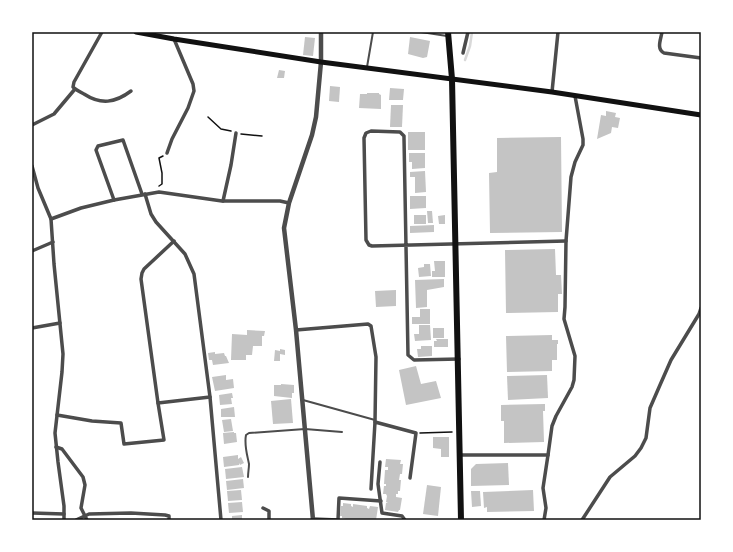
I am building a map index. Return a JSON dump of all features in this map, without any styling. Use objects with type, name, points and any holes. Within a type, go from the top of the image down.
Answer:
[{"type":"highway","points":[[449,34],[452,79],[459,359],[461,520]]},
{"type":"main road","points":[[136,32],[321,62],[552,92],[701,115]]},
{"type":"street","points":[[102,32],[74,82],[73,87],[91,99],[102,102],[116,100],[131,91]]},
{"type":"street","points":[[321,32],[321,62],[316,117],[312,135],[289,203],[284,228],[296,330],[313,519],[338,520],[339,498],[381,501]]},
{"type":"street","points":[[463,53],[468,32]]},
{"type":"street","points":[[552,92],[558,32]]},
{"type":"street","points":[[662,32],[659,48],[661,52],[701,58]]},
{"type":"street","points":[[167,154],[172,139],[188,108],[194,91],[193,84],[174,39]]},
{"type":"street","points":[[32,125],[54,114],[76,89]]},
{"type":"street","points":[[544,520],[546,508],[543,488],[552,426],[572,387],[574,380],[575,356],[564,324],[564,319],[569,188],[574,162],[582,145],[583,139],[576,96]]},
{"type":"street","points":[[459,359],[414,360],[408,355],[406,245],[404,136],[400,132],[368,132],[364,136],[366,240],[369,245],[372,246],[406,245],[456,244],[566,241]]},
{"type":"street","points":[[223,201],[236,133]]},
{"type":"street","points":[[114,200],[96,150],[98,146],[123,140],[151,214],[156,222],[185,254],[194,274],[210,397],[221,520]]},
{"type":"street","points":[[32,166],[38,188],[51,220],[53,242],[63,365],[55,434],[64,520]]},
{"type":"street","points":[[51,220],[81,208],[143,194],[159,192],[223,201],[280,201],[289,203]]},
{"type":"street","points":[[56,415],[92,421],[121,423],[124,444],[164,440],[141,279],[144,269],[174,241]]},
{"type":"street","points":[[32,251],[53,242]]},
{"type":"street","points":[[582,520],[610,477],[635,456],[641,448],[646,438],[650,408],[671,360],[699,318],[701,308]]},
{"type":"street","points":[[32,328],[60,323]]},
{"type":"street","points":[[296,330],[368,324],[371,326],[376,357],[375,421],[371,489]]},
{"type":"street","points":[[158,403],[210,397]]},
{"type":"street","points":[[375,421],[416,433],[410,478]]},
{"type":"street","points":[[56,447],[62,449],[84,477],[85,485],[81,508],[87,520]]},
{"type":"street","points":[[460,455],[548,455]]},
{"type":"street","points":[[380,462],[378,484],[382,514],[402,516],[405,520]]},
{"type":"street","points":[[263,508],[269,511],[269,520]]},
{"type":"street","points":[[32,513],[64,514]]},
{"type":"street","points":[[76,520],[89,514],[131,513],[166,515],[169,516],[169,520]]},
{"type":"lane","points":[[367,68],[373,32]]},
{"type":"lane","points":[[421,32],[449,34]]},
{"type":"lane","points":[[302,400],[375,421]]},
{"type":"lane","points":[[248,477],[249,466],[246,454],[246,435],[249,433],[305,429],[342,432]]},
{"type":"path","points":[[159,192],[159,186],[162,184],[159,158],[167,154]]},
{"type":"path","points":[[416,433],[460,432]]},
{"type":"building","points":[[305,37],[315,38],[313,56],[303,55]]},
{"type":"building","points":[[410,37],[430,41],[427,57],[423,58],[408,54]]},
{"type":"building","points":[[279,70],[285,71],[284,78],[277,78]]},
{"type":"building","points":[[330,86],[340,87],[339,102],[329,101]]},
{"type":"building","points":[[390,88],[404,89],[403,100],[389,100]]},
{"type":"building","points":[[379,93],[381,95],[381,109],[359,108],[360,94]]},
{"type":"building","points":[[391,105],[403,105],[402,127],[390,127]]},
{"type":"building","points":[[606,111],[616,113],[615,117],[620,118],[618,128],[612,127],[611,133],[597,139],[601,115],[606,116]]},
{"type":"building","points":[[408,132],[425,132],[425,150],[408,150]]},
{"type":"building","points":[[561,137],[562,232],[490,233],[489,173],[497,172],[497,138]]},
{"type":"building","points":[[409,153],[425,153],[425,168],[412,169],[412,162],[409,162]]},
{"type":"building","points":[[425,171],[426,192],[415,193],[415,177],[410,177],[410,172]]},
{"type":"building","points":[[410,196],[426,196],[426,208],[410,209]]},
{"type":"building","points":[[427,211],[432,211],[433,223],[428,223]]},
{"type":"building","points":[[414,215],[426,215],[426,224],[414,224]]},
{"type":"building","points":[[445,215],[445,224],[439,224],[438,216]]},
{"type":"building","points":[[434,225],[434,232],[410,233],[410,226]]},
{"type":"building","points":[[555,249],[556,275],[561,275],[562,294],[558,294],[558,312],[506,313],[505,250]]},
{"type":"building","points":[[434,261],[445,261],[445,277],[432,277],[432,271],[435,271]]},
{"type":"building","points":[[424,264],[430,264],[431,276],[419,277],[418,268],[424,267]]},
{"type":"building","points":[[444,279],[444,287],[427,290],[427,307],[416,308],[415,280]]},
{"type":"building","points":[[396,290],[396,306],[376,307],[375,291]]},
{"type":"building","points":[[420,309],[430,309],[430,324],[412,324],[412,317],[420,317]]},
{"type":"building","points":[[419,325],[430,325],[431,340],[415,341],[414,334],[419,334]]},
{"type":"building","points":[[433,328],[444,328],[444,338],[433,338]]},
{"type":"building","points":[[247,330],[265,331],[264,336],[262,336],[262,346],[253,346],[252,355],[246,355],[246,360],[231,360],[232,334],[247,335]]},
{"type":"building","points":[[552,335],[552,340],[558,340],[558,344],[557,360],[552,360],[552,371],[507,372],[506,336]]},
{"type":"building","points":[[436,339],[448,339],[448,347],[434,347],[434,341],[437,341]]},
{"type":"building","points":[[421,346],[432,346],[432,356],[418,357],[417,349],[421,349]]},
{"type":"building","points":[[280,349],[285,350],[285,355],[280,354],[280,361],[274,361],[275,350],[280,351]]},
{"type":"building","points":[[215,352],[215,354],[224,353],[229,363],[213,365],[212,360],[209,360],[208,353]]},
{"type":"building","points":[[416,366],[421,384],[436,381],[441,398],[406,405],[399,370]]},
{"type":"building","points":[[226,375],[226,380],[233,379],[234,388],[215,391],[212,377]]},
{"type":"building","points":[[547,375],[548,398],[508,400],[507,376]]},
{"type":"building","points":[[274,385],[294,385],[294,393],[292,393],[292,398],[274,396]]},
{"type":"building","points":[[232,393],[232,404],[220,405],[219,395]]},
{"type":"building","points":[[291,399],[293,423],[273,424],[271,401]]},
{"type":"building","points":[[545,404],[545,411],[543,411],[544,442],[504,443],[504,421],[501,421],[501,405]]},
{"type":"building","points":[[234,407],[235,417],[221,417],[221,409]]},
{"type":"building","points":[[231,419],[233,431],[224,432],[222,420]]},
{"type":"building","points":[[223,433],[236,433],[237,442],[224,444]]},
{"type":"building","points":[[433,437],[449,437],[449,457],[441,457],[441,449],[433,448]]},
{"type":"building","points":[[238,455],[238,459],[241,457],[244,463],[224,467],[223,457]]},
{"type":"building","points":[[386,459],[401,460],[400,464],[403,464],[402,474],[400,474],[399,480],[401,480],[400,491],[396,494],[396,497],[402,498],[400,510],[398,512],[385,510],[386,503],[388,502],[386,502],[386,494],[383,494],[384,486],[386,486],[386,484],[384,484],[385,470],[388,470],[388,467],[385,467]]},
{"type":"building","points":[[508,463],[509,485],[471,486],[471,469],[476,464]]},
{"type":"building","points":[[242,467],[244,477],[226,479],[225,469]]},
{"type":"building","points":[[243,479],[244,488],[227,490],[226,481]]},
{"type":"building","points":[[427,485],[441,487],[438,516],[423,514]]},
{"type":"building","points":[[241,490],[242,500],[228,501],[227,491]]},
{"type":"building","points":[[533,490],[534,511],[487,512],[487,507],[484,508],[483,492]]},
{"type":"building","points":[[471,491],[480,491],[481,506],[472,507]]},
{"type":"building","points":[[242,502],[243,512],[229,513],[228,503]]},
{"type":"building","points":[[343,503],[351,504],[353,507],[353,504],[367,506],[369,509],[370,506],[378,507],[376,520],[346,520],[342,518],[342,516],[340,516],[341,506],[343,506]]},
{"type":"building","points":[[242,515],[242,520],[232,520],[232,516]]},
{"type":"waterway","points":[[465,60],[470,46],[472,32]]}]
